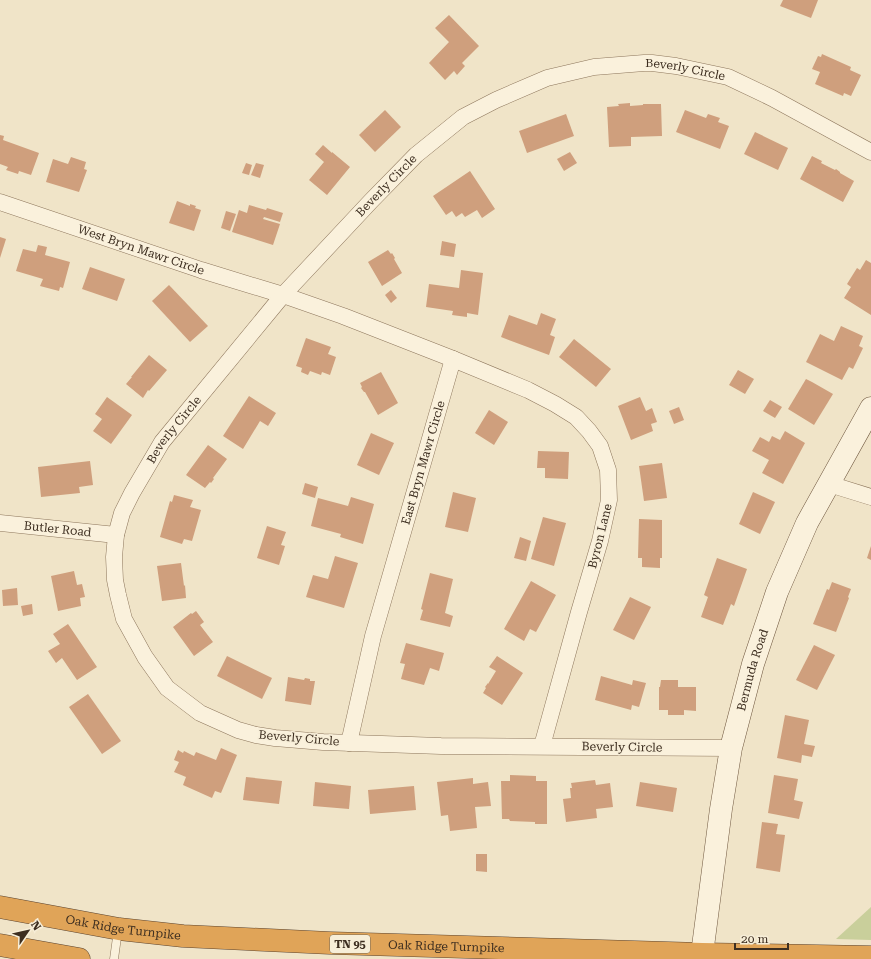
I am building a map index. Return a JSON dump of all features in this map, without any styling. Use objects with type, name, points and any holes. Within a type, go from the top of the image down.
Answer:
[{"type":"highway","name":"Oak Ridge Turnpike","points":[[0,907],[119,929],[183,936],[330,943],[702,956],[871,957]]},
{"type":"highway","points":[[0,945],[79,959]]},
{"type":"street","name":"Beverly Circle","points":[[731,748],[441,746],[349,743],[275,738],[238,730],[200,712],[167,688],[145,656],[124,619],[118,595],[115,580],[114,557],[116,535],[122,513],[162,442],[283,295],[416,155],[463,118],[496,100],[547,78],[594,67],[652,63],[676,66],[728,77],[772,98],[871,152]]},
{"type":"street","name":"West Bryn Mawr Circle","points":[[0,202],[213,274],[283,295]]},
{"type":"street","points":[[283,295],[453,359]]},
{"type":"street","name":"East Bryn Mawr Circle","points":[[349,743],[374,630],[453,359]]},
{"type":"street","name":"Byron Lane","points":[[453,359],[528,390],[576,417],[600,446],[608,470],[610,500],[600,542],[577,618],[542,746]]},
{"type":"street","name":"Bermuda Road","points":[[702,956],[721,809],[731,748],[753,664],[777,592],[807,523],[871,408]]},
{"type":"street","points":[[829,484],[871,497]]},
{"type":"street","name":"Butler Road","points":[[0,523],[116,535]]},
{"type":"lane","points":[[114,959],[119,929]]},
{"type":"green space","points":[[871,907],[871,940],[836,939]]},
{"type":"building","points":[[783,0],[818,0],[811,18],[780,6]]},
{"type":"building","points":[[449,15],[479,46],[462,63],[465,66],[457,75],[454,71],[445,80],[429,63],[449,42],[435,28]]},
{"type":"building","points":[[822,54],[851,67],[850,70],[861,75],[851,96],[844,93],[843,96],[815,84],[820,72],[812,69],[818,56],[821,57]]},
{"type":"building","points":[[630,103],[630,106],[661,104],[662,136],[631,137],[631,146],[609,147],[607,107]]},
{"type":"building","points":[[385,110],[401,127],[375,152],[359,135]]},
{"type":"building","points":[[685,110],[706,118],[708,114],[720,118],[718,122],[729,126],[720,149],[676,132]]},
{"type":"building","points":[[566,114],[574,136],[527,153],[519,131]]},
{"type":"building","points":[[755,132],[788,148],[778,170],[744,154]]},
{"type":"building","points":[[0,135],[4,136],[3,140],[39,153],[31,175],[19,171],[18,174],[6,170],[8,167],[0,164]]},
{"type":"building","points":[[323,145],[350,167],[327,195],[309,180],[324,162],[315,154]]},
{"type":"building","points":[[570,152],[577,163],[564,171],[557,159]]},
{"type":"building","points":[[812,156],[822,161],[821,163],[835,170],[836,169],[854,181],[843,202],[800,179]]},
{"type":"building","points":[[71,157],[86,162],[84,169],[87,170],[79,192],[46,182],[53,159],[68,164]]},
{"type":"building","points":[[246,163],[252,165],[249,175],[242,173]]},
{"type":"building","points":[[256,163],[264,165],[260,178],[251,175]]},
{"type":"building","points":[[470,171],[495,209],[482,218],[477,210],[465,217],[462,213],[456,217],[452,211],[446,215],[433,196]]},
{"type":"building","points":[[177,201],[190,206],[190,204],[196,206],[195,208],[201,210],[194,231],[169,223]]},
{"type":"building","points":[[249,205],[266,210],[267,208],[283,213],[280,222],[264,217],[263,219],[280,224],[273,245],[232,232],[239,210],[247,213]]},
{"type":"building","points":[[226,211],[236,214],[230,231],[221,228]]},
{"type":"building","points":[[0,237],[6,239],[0,258]]},
{"type":"building","points":[[442,241],[456,244],[454,257],[440,255]]},
{"type":"building","points":[[38,245],[47,247],[45,255],[70,262],[63,288],[60,287],[59,291],[40,286],[43,279],[16,271],[23,249],[36,252]]},
{"type":"building","points":[[388,250],[391,254],[392,253],[402,273],[382,286],[368,262]]},
{"type":"building","points":[[866,260],[871,263],[871,315],[844,298],[851,287],[847,284],[857,268],[860,270]]},
{"type":"building","points":[[90,267],[125,279],[117,301],[82,289]]},
{"type":"building","points":[[461,270],[483,273],[478,315],[467,313],[467,317],[452,315],[453,311],[426,307],[429,284],[459,288]]},
{"type":"building","points":[[169,285],[208,326],[190,342],[152,301]]},
{"type":"building","points":[[391,290],[397,298],[391,303],[385,295]]},
{"type":"building","points":[[541,313],[556,319],[550,335],[555,337],[549,355],[501,337],[509,315],[537,325]]},
{"type":"building","points":[[841,326],[863,336],[859,346],[863,348],[853,369],[849,367],[842,380],[806,362],[820,334],[834,341]]},
{"type":"building","points":[[306,338],[331,347],[328,354],[336,357],[330,375],[322,372],[321,375],[310,371],[308,375],[301,372],[302,368],[296,366]]},
{"type":"building","points":[[574,339],[611,369],[596,387],[559,357]]},
{"type":"building","points":[[149,355],[167,370],[149,391],[148,390],[143,398],[126,384]]},
{"type":"building","points":[[738,370],[754,379],[745,394],[729,385]]},
{"type":"building","points":[[381,372],[398,403],[378,415],[365,392],[361,388],[360,383]]},
{"type":"building","points":[[806,379],[833,394],[814,425],[788,409]]},
{"type":"building","points":[[249,396],[276,413],[268,426],[260,421],[243,449],[223,436]]},
{"type":"building","points":[[107,397],[132,415],[111,444],[93,431],[102,419],[95,414]]},
{"type":"building","points":[[640,397],[646,411],[652,408],[657,422],[651,424],[653,431],[631,440],[618,406]]},
{"type":"building","points":[[770,400],[782,407],[775,418],[763,411]]},
{"type":"building","points":[[679,407],[684,420],[674,424],[669,411]]},
{"type":"building","points":[[489,410],[508,422],[494,445],[475,433]]},
{"type":"building","points":[[785,431],[805,443],[783,484],[762,473],[769,460],[752,451],[760,437],[769,442],[772,436],[780,440]]},
{"type":"building","points":[[371,433],[394,443],[379,475],[357,465]]},
{"type":"building","points":[[208,445],[227,459],[211,483],[210,482],[205,488],[186,475]]},
{"type":"building","points":[[538,451],[569,452],[568,479],[545,478],[545,468],[537,468]]},
{"type":"building","points":[[90,461],[93,485],[79,487],[80,493],[41,497],[38,467]]},
{"type":"building","points":[[662,463],[667,498],[644,501],[639,466]]},
{"type":"building","points":[[305,483],[318,487],[315,498],[302,494]]},
{"type":"building","points":[[453,492],[476,498],[468,532],[445,527]]},
{"type":"building","points":[[753,492],[775,502],[760,534],[739,524]]},
{"type":"building","points":[[174,495],[193,500],[190,507],[201,510],[192,541],[184,539],[182,544],[160,537],[170,501],[172,502]]},
{"type":"building","points":[[351,497],[374,504],[363,544],[340,537],[341,534],[311,526],[318,498],[348,506]]},
{"type":"building","points":[[543,517],[566,523],[554,566],[531,559]]},
{"type":"building","points":[[639,519],[662,520],[662,558],[660,558],[660,568],[642,567],[642,558],[638,558]]},
{"type":"building","points":[[267,526],[286,532],[281,545],[285,546],[279,565],[257,558]]},
{"type":"building","points":[[520,537],[531,541],[526,561],[514,558]]},
{"type":"building","points":[[871,546],[871,560],[867,558]]},
{"type":"building","points":[[335,556],[358,563],[344,608],[306,597],[313,575],[328,579]]},
{"type":"building","points":[[717,558],[747,569],[734,606],[731,604],[723,625],[701,617],[708,597],[704,595]]},
{"type":"building","points":[[181,563],[186,598],[162,601],[157,566]]},
{"type":"building","points":[[74,571],[77,585],[82,584],[85,597],[80,598],[81,606],[58,611],[51,576]]},
{"type":"building","points":[[430,573],[453,579],[445,613],[453,616],[450,627],[420,620],[423,610],[421,609]]},
{"type":"building","points":[[531,581],[556,595],[536,632],[530,629],[524,641],[504,629]]},
{"type":"building","points":[[832,582],[851,589],[836,632],[813,624],[827,589],[829,590]]},
{"type":"building","points":[[17,588],[18,605],[3,606],[2,590]]},
{"type":"building","points":[[630,597],[651,607],[634,640],[613,630]]},
{"type":"building","points":[[32,604],[33,614],[23,616],[21,606]]},
{"type":"building","points":[[196,611],[204,622],[200,625],[213,642],[194,656],[173,627],[191,613],[192,614]]},
{"type":"building","points":[[68,624],[97,667],[77,680],[62,658],[56,663],[48,651],[60,644],[53,634]]},
{"type":"building","points":[[406,643],[444,653],[439,671],[430,668],[424,685],[401,679],[405,664],[400,663]]},
{"type":"building","points":[[814,645],[835,655],[817,690],[796,680]]},
{"type":"building","points":[[227,656],[272,678],[262,699],[217,676]]},
{"type":"building","points":[[497,656],[523,673],[502,705],[483,693],[486,688],[485,687],[496,671],[489,667]]},
{"type":"building","points":[[601,676],[632,685],[633,680],[646,683],[639,707],[632,705],[631,710],[595,700]]},
{"type":"building","points":[[288,677],[304,680],[305,678],[310,679],[310,681],[315,681],[311,705],[285,701]]},
{"type":"building","points":[[661,680],[678,680],[678,687],[696,687],[696,711],[684,710],[684,715],[668,715],[668,710],[659,710],[659,687]]},
{"type":"building","points":[[88,694],[121,741],[102,754],[69,707]]},
{"type":"building","points":[[785,715],[809,720],[804,744],[815,746],[812,757],[802,755],[801,763],[777,758]]},
{"type":"building","points":[[221,748],[237,755],[221,793],[215,791],[212,798],[183,785],[186,777],[174,772],[179,762],[174,760],[178,750],[194,756],[196,752],[216,760]]},
{"type":"building","points":[[510,775],[536,776],[536,781],[547,781],[547,824],[535,824],[535,822],[510,821],[509,819],[502,819],[501,781],[510,781]]},
{"type":"building","points":[[774,775],[798,779],[794,800],[803,802],[799,819],[768,813]]},
{"type":"building","points":[[246,777],[282,781],[279,804],[243,800]]},
{"type":"building","points":[[473,778],[473,784],[488,782],[491,806],[475,807],[477,828],[450,831],[448,815],[441,816],[437,782]]},
{"type":"building","points":[[595,780],[596,785],[610,783],[613,807],[596,809],[597,818],[566,822],[563,799],[571,798],[571,783]]},
{"type":"building","points":[[315,782],[351,786],[349,809],[313,806]]},
{"type":"building","points":[[640,782],[677,788],[673,812],[636,806]]},
{"type":"building","points":[[414,786],[416,810],[370,814],[368,790]]},
{"type":"building","points":[[762,822],[778,824],[776,834],[785,835],[780,872],[756,868]]},
{"type":"building","points":[[476,854],[487,854],[487,872],[476,871]]}]
